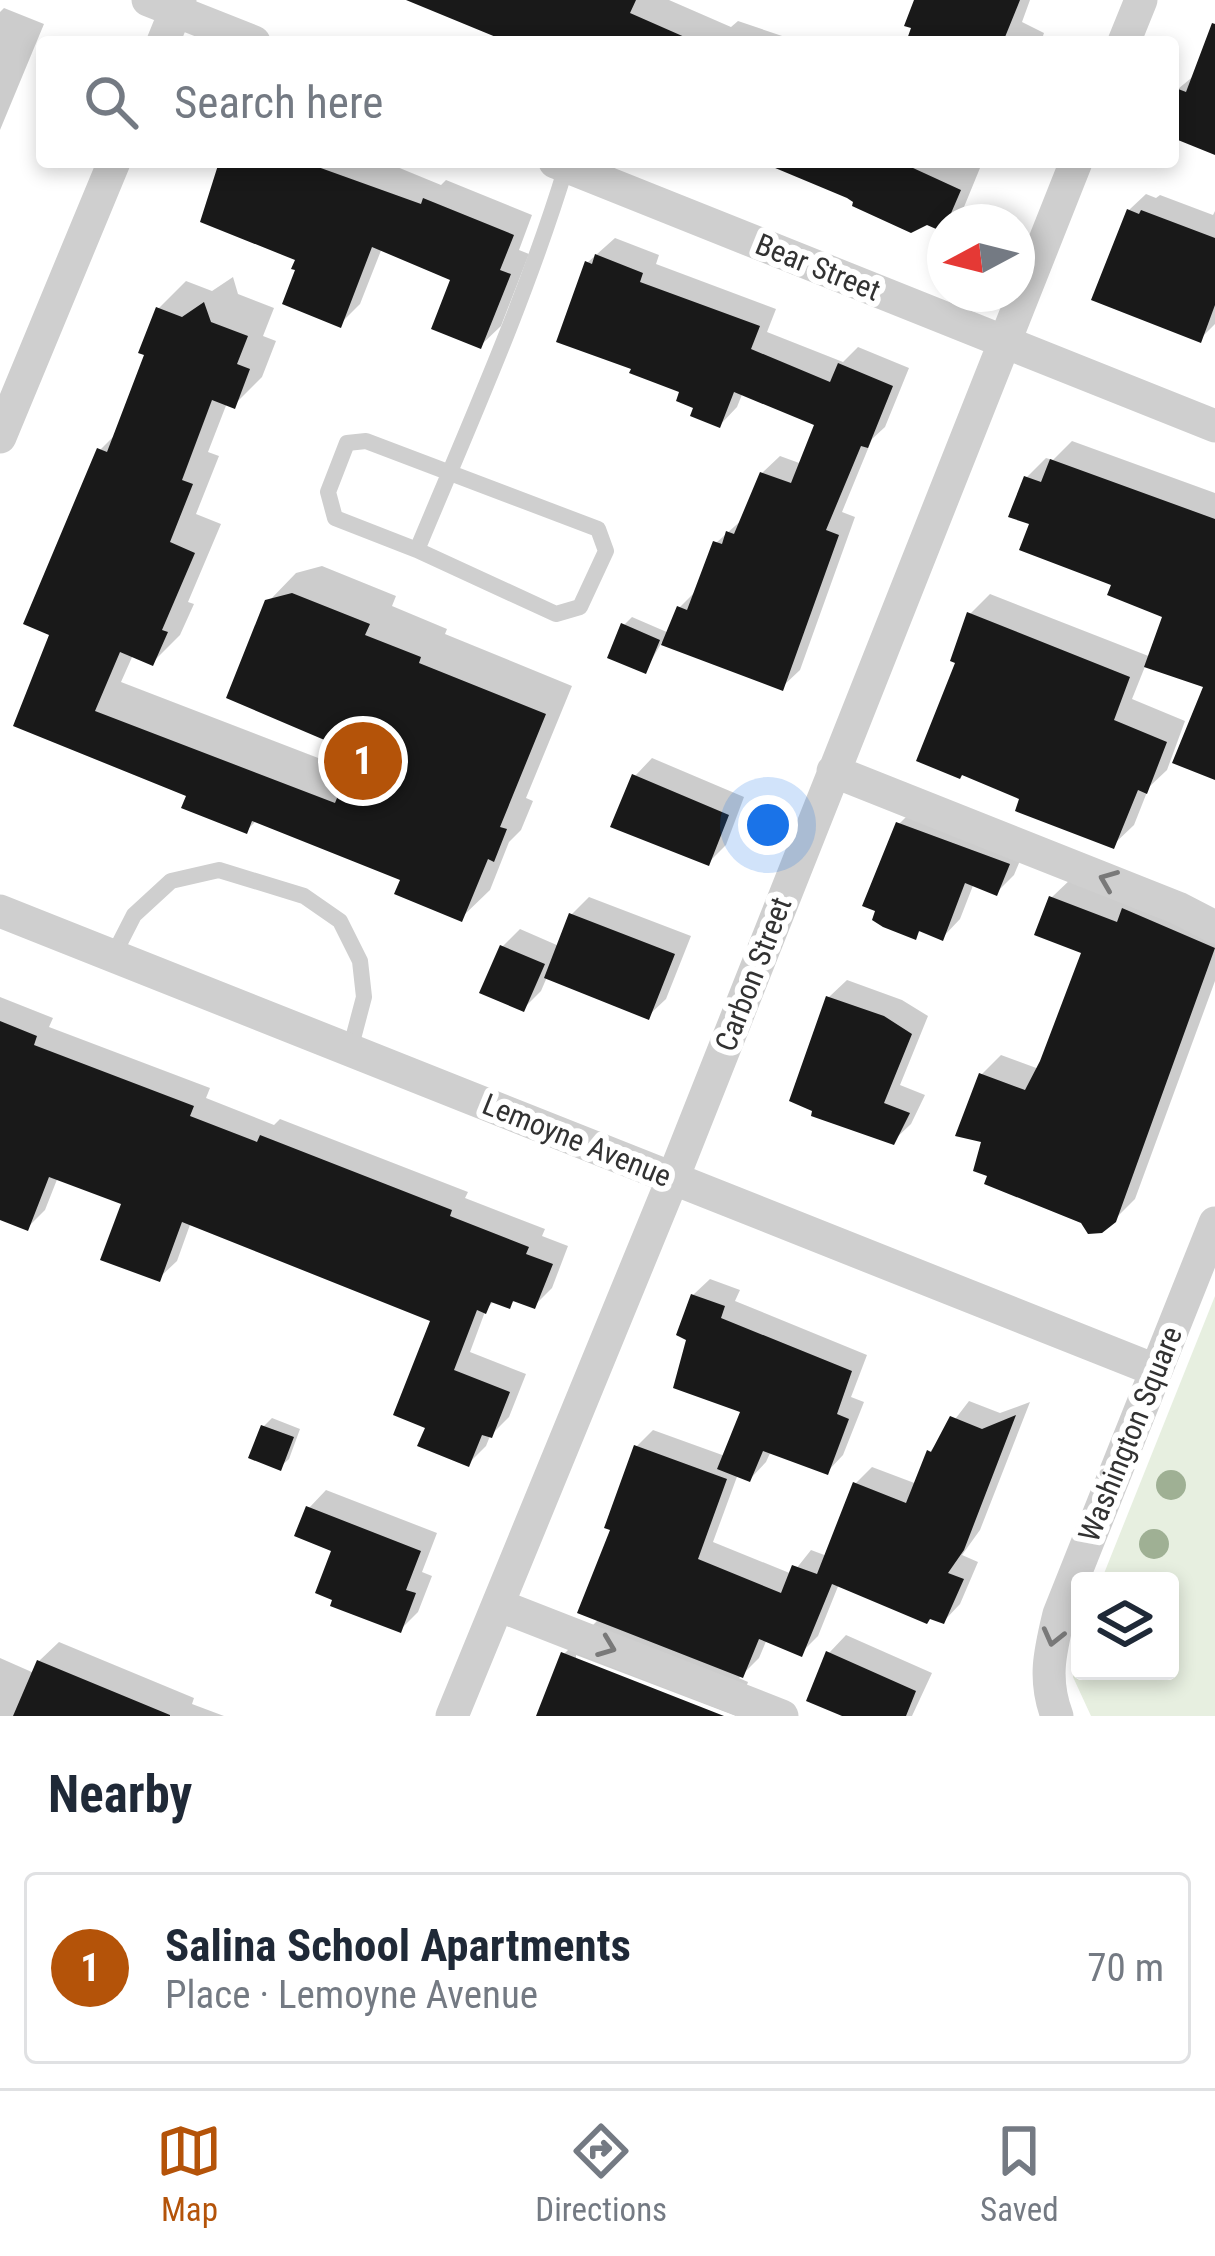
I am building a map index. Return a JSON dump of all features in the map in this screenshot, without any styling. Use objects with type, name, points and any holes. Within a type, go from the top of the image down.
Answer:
[{"type":"street","points":[[1126,36],[1141,0]]},
{"type":"street","points":[[167,13],[236,36]]},
{"type":"street","points":[[0,437],[111,168]]},
{"type":"street","name":"Bear Street","points":[[570,168],[1215,426]]},
{"type":"street","name":"Carbon Street","points":[[452,1716],[673,1178],[1074,168]]},
{"type":"street","points":[[832,771],[1178,908],[1215,927]]},
{"type":"street","name":"Lemoyne Avenue","points":[[0,911],[1155,1370]]},
{"type":"street","name":"Washington Square","points":[[1057,1716],[1047,1689],[1048,1659],[1059,1614],[1215,1223]]},
{"type":"street","points":[[498,1605],[782,1716]]},
{"type":"lane","points":[[417,550],[538,257],[559,168]]},
{"type":"lane","points":[[366,441],[598,530],[606,551],[580,607],[556,614],[417,550],[335,518],[328,492],[346,443],[366,441]]},
{"type":"lane","points":[[113,956],[134,915],[171,881],[219,870],[304,896],[340,921],[360,961],[364,997],[350,1050]]},
{"type":"green space","points":[[1215,1296],[1215,1716],[1091,1716],[1074,1680],[1179,1680],[1179,1572],[1105,1572]]},
{"type":"building","points":[[406,0],[636,0],[630,13],[682,36],[493,36]]},
{"type":"building","points":[[914,0],[1020,0],[1005,36],[908,36],[911,28],[904,26]]},
{"type":"building","points":[[1215,24],[1215,155],[1179,140],[1179,89],[1186,92]]},
{"type":"building","points":[[217,168],[321,168],[421,204],[423,198],[514,235],[500,270],[511,274],[481,349],[431,329],[450,280],[372,247],[341,328],[282,304],[295,260],[200,222]]},
{"type":"building","points":[[775,168],[913,168],[961,190],[955,204],[927,204],[927,225],[911,233],[852,206],[853,202]]},
{"type":"building","points":[[1127,209],[1215,238],[1215,305],[1201,343],[1091,300]]},
{"type":"building","points":[[595,254],[643,273],[640,282],[760,326],[751,349],[830,382],[838,363],[893,386],[868,448],[861,446],[826,530],[839,535],[783,691],[661,645],[677,606],[687,610],[713,541],[722,544],[726,531],[734,534],[760,472],[791,483],[814,425],[734,392],[720,428],[690,416],[693,408],[676,401],[679,392],[556,342],[585,261],[592,264]]},
{"type":"building","points":[[204,302],[211,322],[248,336],[237,364],[250,369],[235,409],[212,400],[182,480],[193,484],[170,542],[195,553],[162,630],[168,632],[153,666],[120,652],[95,711],[335,803],[355,753],[226,698],[265,600],[292,593],[370,624],[365,635],[421,657],[419,663],[546,714],[500,827],[507,829],[494,862],[488,859],[462,922],[394,894],[400,880],[252,821],[247,834],[181,808],[186,796],[13,726],[49,635],[23,624],[97,448],[107,452],[144,355],[138,353],[156,307],[182,317]]},
{"type":"building","points":[[1050,459],[1215,519],[1215,780],[1172,763],[1203,687],[1144,667],[1162,617],[1107,595],[1111,585],[1019,550],[1029,524],[1008,517],[1024,476],[1041,482]]},
{"type":"building","points":[[967,612],[1130,677],[1114,720],[1167,742],[1147,794],[1138,790],[1114,849],[1015,811],[1019,799],[916,761],[955,663],[950,661]]},
{"type":"building","points":[[621,623],[660,640],[646,674],[607,658]]},
{"type":"building","points":[[632,774],[729,815],[709,866],[610,827]]},
{"type":"building","points":[[896,822],[1010,864],[997,896],[965,883],[943,941],[919,931],[916,940],[883,927],[872,920],[875,911],[862,906]]},
{"type":"building","points":[[1049,896],[1117,922],[1122,908],[1215,948],[1116,1222],[1102,1233],[1088,1234],[1081,1223],[984,1184],[987,1176],[973,1171],[981,1142],[955,1136],[979,1073],[1025,1090],[1040,1061],[1081,953],[1034,935]]},
{"type":"building","points":[[569,913],[675,954],[649,1020],[544,978]]},
{"type":"building","points":[[500,945],[545,964],[524,1012],[479,993]]},
{"type":"building","points":[[826,996],[884,1016],[912,1034],[884,1103],[910,1113],[894,1145],[811,1116],[812,1111],[789,1101]]},
{"type":"building","points":[[0,1021],[37,1036],[34,1045],[194,1106],[190,1116],[257,1142],[260,1135],[452,1210],[450,1216],[529,1247],[526,1254],[553,1264],[535,1309],[513,1301],[510,1309],[491,1302],[486,1314],[477,1310],[454,1370],[510,1392],[492,1438],[482,1435],[469,1467],[417,1446],[425,1428],[393,1415],[430,1321],[182,1222],[160,1282],[100,1260],[121,1204],[49,1177],[28,1231],[0,1220]]},
{"type":"building","points":[[691,1294],[725,1306],[721,1318],[852,1371],[837,1414],[849,1419],[828,1475],[763,1451],[750,1482],[717,1469],[740,1412],[673,1388],[686,1340],[676,1335]]},
{"type":"building","points":[[1016,1415],[964,1550],[948,1573],[964,1579],[944,1624],[930,1619],[927,1624],[832,1584],[802,1657],[759,1639],[743,1678],[577,1613],[610,1530],[604,1528],[634,1445],[727,1479],[698,1559],[781,1593],[792,1565],[817,1574],[853,1482],[906,1503],[927,1450],[931,1452],[950,1416],[982,1429]]},
{"type":"building","points":[[261,1425],[294,1437],[281,1471],[248,1458]]},
{"type":"building","points":[[306,1506],[421,1551],[406,1590],[416,1593],[401,1633],[330,1606],[332,1600],[315,1593],[331,1551],[294,1536]]},
{"type":"building","points":[[826,1651],[916,1691],[906,1716],[842,1716],[806,1701]]},
{"type":"building","points":[[561,1652],[724,1716],[536,1716]]},
{"type":"building","points":[[37,1660],[170,1715],[170,1716],[13,1716]]},
{"type":"place","name":"Salina School Apartments","points":[[363,761]]}]
